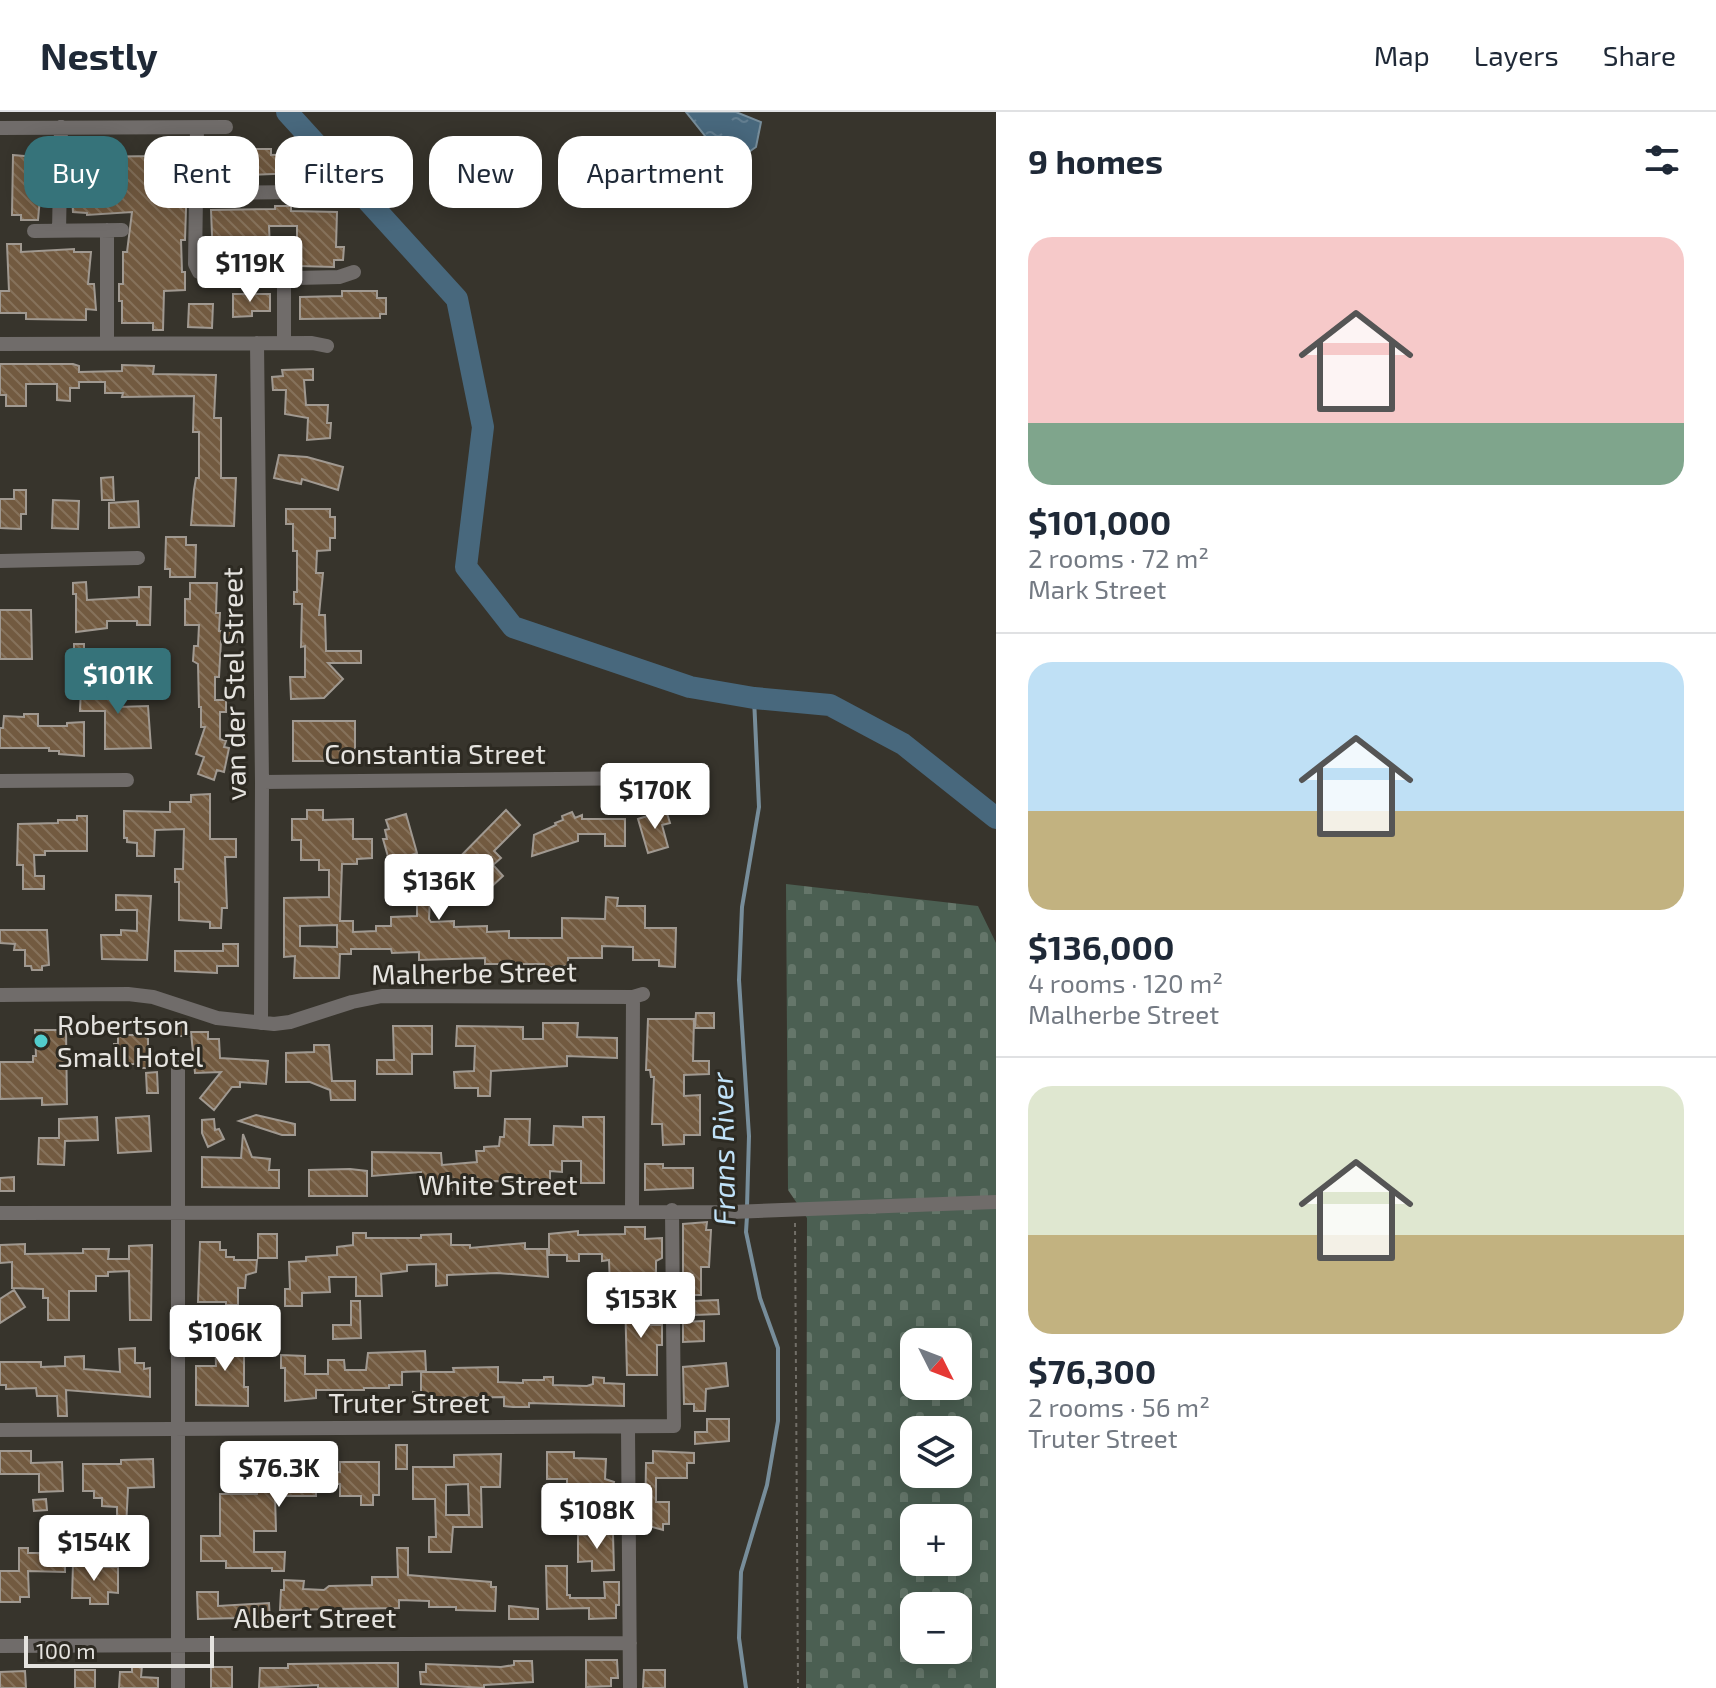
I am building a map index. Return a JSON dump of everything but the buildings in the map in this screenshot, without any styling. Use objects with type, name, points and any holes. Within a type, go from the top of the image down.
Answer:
[{"type":"street","points":[[59,231],[61,127]]},
{"type":"street","points":[[0,128],[226,127]]},
{"type":"street","points":[[197,128],[197,136]]},
{"type":"street","points":[[195,208],[195,264],[203,275],[216,280],[284,279],[339,277],[354,272]]},
{"type":"street","points":[[34,231],[114,230],[107,343]]},
{"type":"street","points":[[284,279],[284,343]]},
{"type":"street","name":"van der Stel Street","points":[[257,343],[262,782],[261,1023]]},
{"type":"street","points":[[0,344],[312,343],[327,346]]},
{"type":"street","points":[[0,561],[138,558]]},
{"type":"street","name":"Constantia Street","points":[[262,782],[657,778]]},
{"type":"street","points":[[0,781],[127,780]]},
{"type":"street","name":"Malherbe Street","points":[[0,995],[128,994],[153,997],[217,1018],[261,1023],[290,1022],[382,996],[638,996],[632,1211]]},
{"type":"street","points":[[178,1067],[178,1688]]},
{"type":"street","name":"White Street","points":[[0,1213],[732,1212],[996,1202]]},
{"type":"street","name":"Truter Street","points":[[0,1430],[628,1429],[674,1426],[672,1210]]},
{"type":"street","points":[[628,1429],[630,1688]]},
{"type":"street","name":"Albert Street","points":[[0,1646],[630,1643]]},
{"type":"path","points":[[795,1210],[798,1688]]},
{"type":"green space","points":[[786,884],[978,906],[996,943],[996,1688],[806,1688],[807,1218],[788,1190]]},
{"type":"water","points":[[686,112],[736,112],[761,122],[756,147],[752,150],[752,136],[705,136]]},
{"type":"waterway","points":[[287,112],[457,299],[483,427],[466,567],[513,627],[690,687],[754,698],[830,705],[903,744],[996,818]]},
{"type":"waterway","name":"Frans River","points":[[747,1207],[749,1136],[739,980],[742,907],[759,807],[754,698]]},
{"type":"waterway","name":"Frans River","points":[[746,1688],[739,1638],[741,1572],[767,1485],[778,1421],[778,1348],[760,1298],[746,1232],[747,1216]]},
{"type":"place","name":"Robertson Small Hotel","points":[[41,1041]]}]
